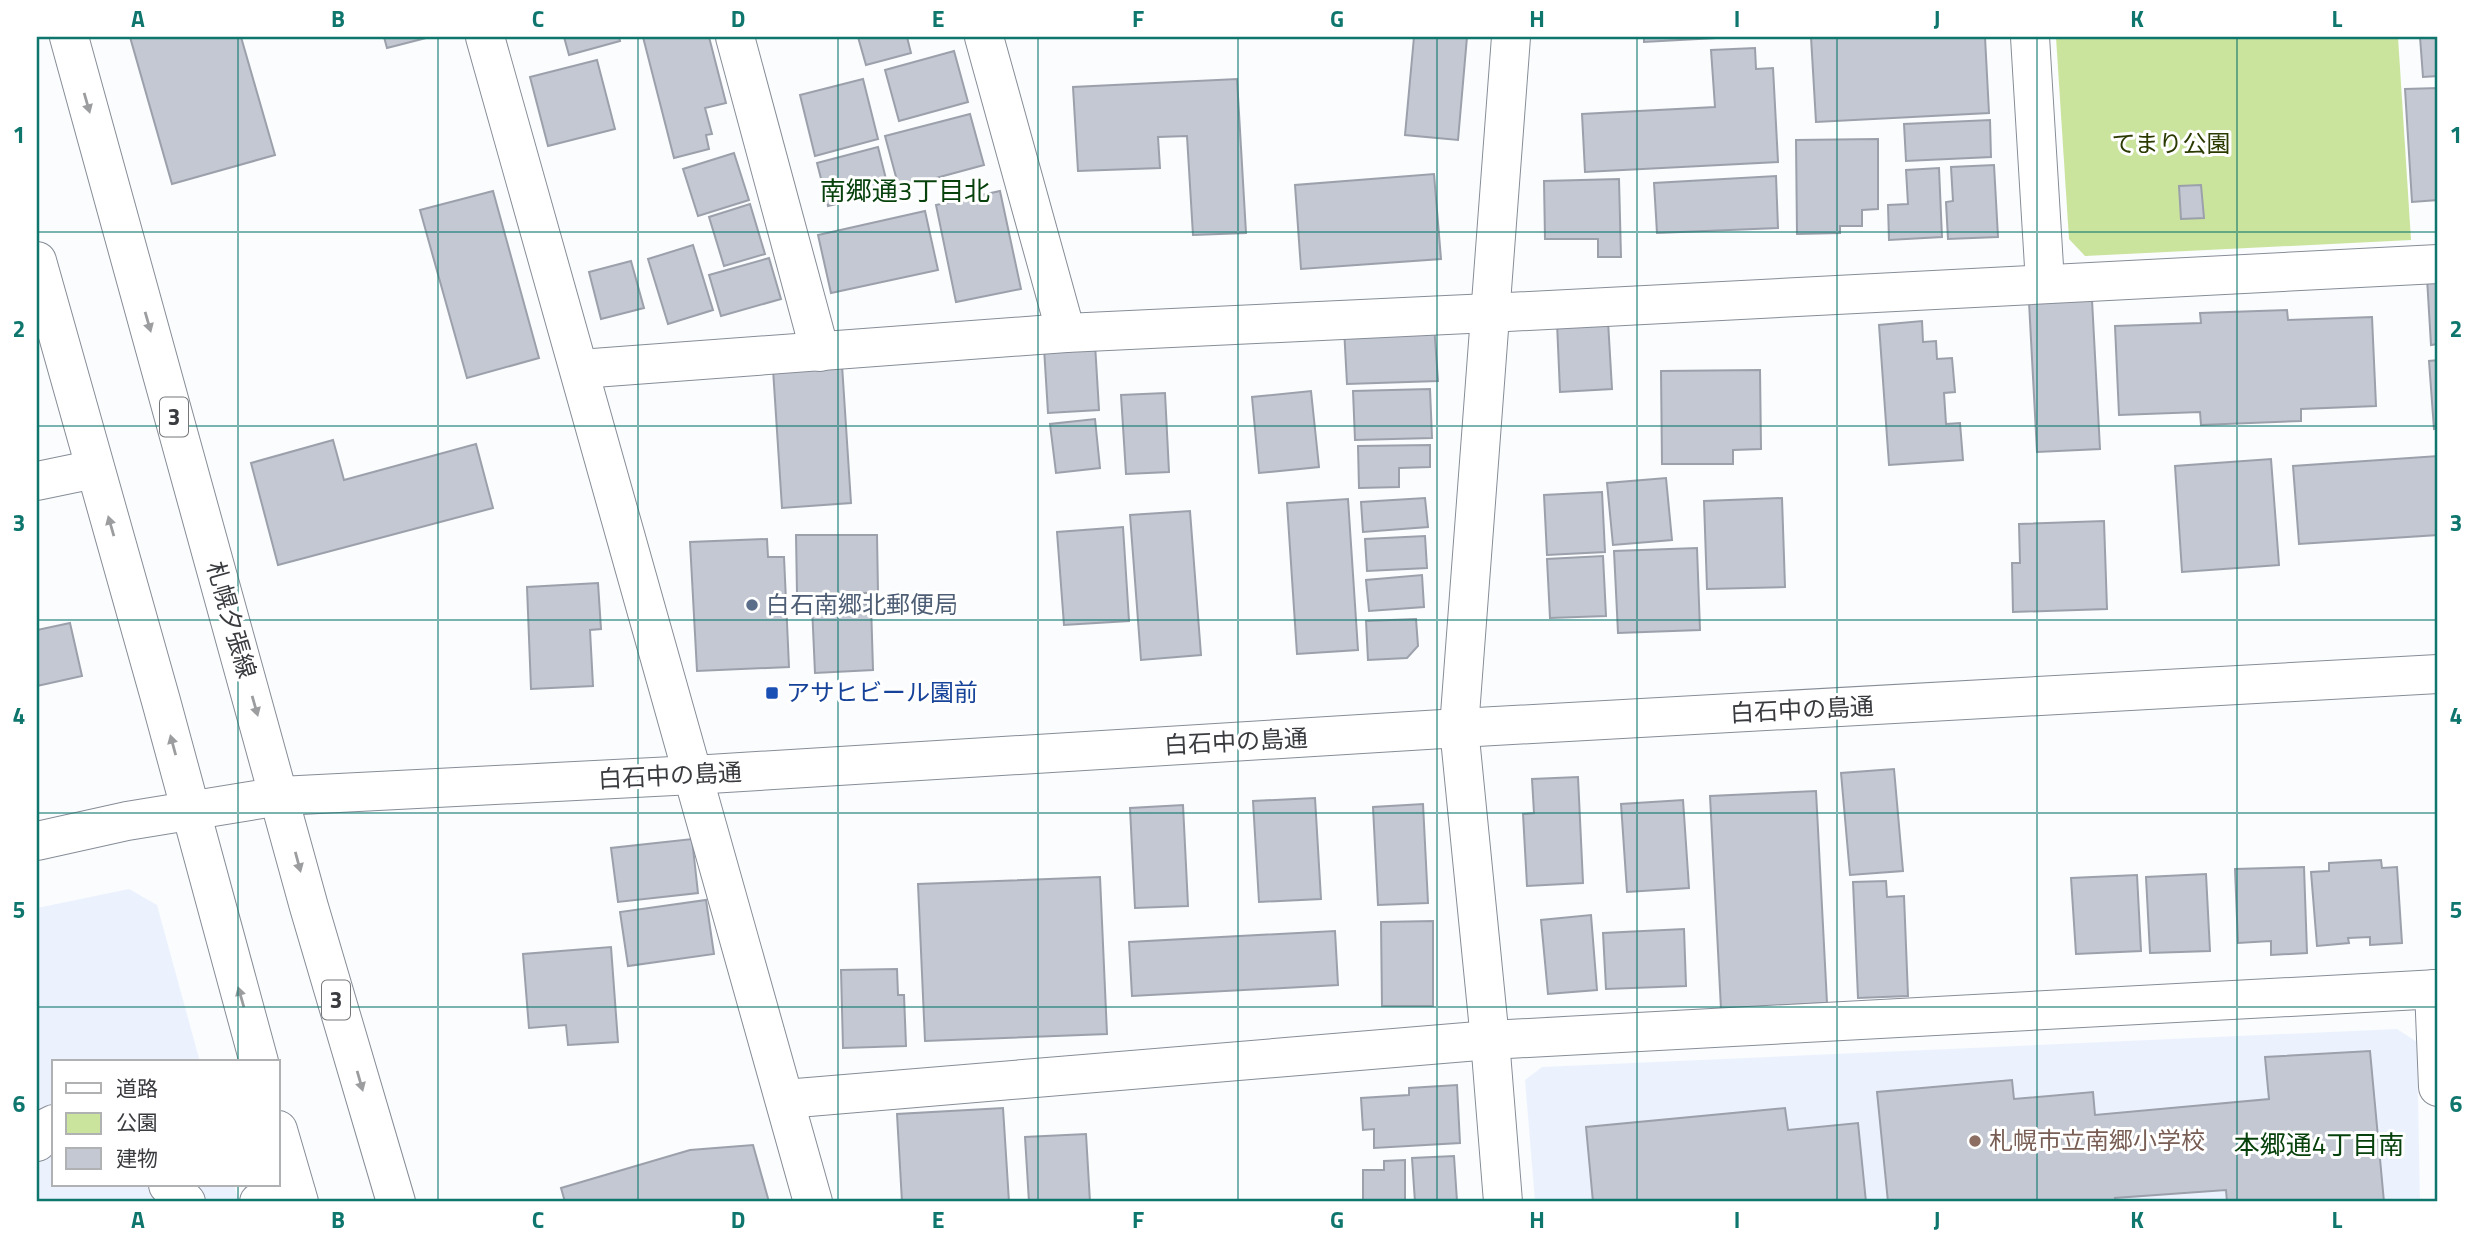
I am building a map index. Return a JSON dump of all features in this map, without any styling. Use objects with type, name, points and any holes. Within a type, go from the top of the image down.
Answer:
[{"type":"street","name":"札幌夕張線","points":[[69,37],[309,908],[396,1202]]},
{"type":"street","points":[[485,37],[813,1202]]},
{"type":"street","points":[[735,37],[820,352]]},
{"type":"street","points":[[984,37],[1066,333]]},
{"type":"street","points":[[1503,1202],[1459,728],[1510,37]]},
{"type":"street","points":[[2030,37],[2045,283]]},
{"type":"street","points":[[37,261],[258,1060]]},
{"type":"street","points":[[580,369],[1066,333],[2438,264]]},
{"type":"street","points":[[37,481],[95,469]]},
{"type":"street","name":"白石中の島通","points":[[37,841],[127,821],[280,796],[693,775],[1459,728],[2438,674]]},
{"type":"street","points":[[785,1099],[1490,1040],[2436,989],[2438,1087]]},
{"type":"street","points":[[37,1142],[52,1125]]},
{"type":"street","points":[[259,1202],[297,1198],[280,1137]]},
{"type":"street","points":[[169,1186],[186,1202]]},
{"type":"shaded area","points":[[129,889],[157,905],[199,1060],[52,1060],[52,1186],[234,1186],[239,1202],[37,1202],[37,908]]},
{"type":"shaded area","name":"札幌市立南郷小学校","points":[[2397,1029],[2417,1042],[2420,1202],[1535,1202],[1525,1080],[1542,1067]]},
{"type":"green space","name":"てまり公園","points":[[2056,37],[2398,37],[2411,240],[2085,256],[2069,239]]},
{"type":"building","points":[[130,37],[241,37],[275,155],[172,184]]},
{"type":"building","points":[[384,37],[430,37],[387,48]]},
{"type":"building","points":[[564,37],[619,37],[620,41],[569,55]]},
{"type":"building","points":[[643,37],[709,37],[726,103],[705,108],[712,134],[706,135],[709,149],[674,158]]},
{"type":"building","points":[[858,37],[907,37],[911,53],[866,65]]},
{"type":"building","points":[[1414,37],[1467,37],[1458,140],[1405,135]]},
{"type":"building","points":[[1644,37],[1735,37],[1644,42]]},
{"type":"building","points":[[1811,37],[1985,37],[1989,113],[1816,122]]},
{"type":"building","points":[[2420,37],[2438,37],[2438,76],[2423,77]]},
{"type":"building","points":[[1755,48],[1756,69],[1773,68],[1778,162],[1585,172],[1582,114],[1715,107],[1711,50]]},
{"type":"building","points":[[954,51],[968,102],[899,121],[885,70]]},
{"type":"building","points":[[597,60],[615,129],[548,146],[530,77]]},
{"type":"building","points":[[863,79],[878,139],[815,156],[800,95]]},
{"type":"building","points":[[1237,79],[1246,233],[1193,235],[1187,136],[1158,137],[1160,168],[1078,171],[1073,87]]},
{"type":"building","points":[[2438,88],[2438,200],[2412,202],[2405,89]]},
{"type":"building","points":[[970,114],[984,165],[899,188],[885,136]]},
{"type":"building","points":[[1990,120],[1991,157],[1906,161],[1904,124]]},
{"type":"building","points":[[1878,139],[1878,209],[1862,210],[1862,226],[1840,226],[1840,233],[1797,234],[1796,140]]},
{"type":"building","points":[[878,147],[889,191],[828,206],[817,163]]},
{"type":"building","points":[[734,153],[749,200],[698,216],[683,169]]},
{"type":"building","points":[[1994,165],[1998,237],[1948,239],[1946,202],[1953,201],[1951,167]]},
{"type":"building","points":[[1939,168],[1942,237],[1889,240],[1888,205],[1908,204],[1906,170]]},
{"type":"building","points":[[1434,174],[1441,259],[1301,269],[1295,185]]},
{"type":"building","points":[[1776,176],[1778,228],[1657,233],[1654,183]]},
{"type":"building","points":[[1619,179],[1621,257],[1598,257],[1598,239],[1545,239],[1544,181]]},
{"type":"building","points":[[2201,185],[2204,218],[2181,219],[2179,186]]},
{"type":"building","points":[[493,191],[539,358],[467,378],[420,210]]},
{"type":"building","points":[[1000,191],[1021,289],[956,302],[936,205]]},
{"type":"building","points":[[750,204],[765,254],[724,266],[709,217]]},
{"type":"building","points":[[925,211],[938,270],[831,293],[818,235]]},
{"type":"building","points":[[693,245],[713,310],[668,324],[648,259]]},
{"type":"building","points":[[769,258],[781,299],[721,316],[709,275]]},
{"type":"building","points":[[631,261],[644,308],[601,319],[589,272]]},
{"type":"building","points":[[2438,277],[2438,344],[2431,345],[2427,278]]},
{"type":"building","points":[[2092,300],[2100,449],[2037,452],[2029,302]]},
{"type":"building","points":[[2287,310],[2288,320],[2372,317],[2376,406],[2301,409],[2301,421],[2201,425],[2200,412],[2119,415],[2115,326],[2201,323],[2200,313]]},
{"type":"building","points":[[1608,321],[1612,389],[1560,392],[1557,323]]},
{"type":"building","points":[[1922,321],[1923,342],[1936,341],[1937,359],[1952,358],[1955,392],[1944,393],[1946,424],[1960,423],[1963,460],[1889,465],[1879,325]]},
{"type":"building","points":[[1434,324],[1438,381],[1347,384],[1344,328]]},
{"type":"building","points":[[1095,344],[1099,410],[1048,413],[1044,348]]},
{"type":"building","points":[[2438,360],[2438,428],[2434,429],[2429,361]]},
{"type":"building","points":[[842,365],[851,503],[782,508],[773,369]]},
{"type":"building","points":[[1760,370],[1761,449],[1733,450],[1733,464],[1662,464],[1661,371]]},
{"type":"building","points":[[1430,389],[1432,438],[1355,440],[1353,391]]},
{"type":"building","points":[[1311,391],[1319,467],[1259,473],[1252,397]]},
{"type":"building","points":[[1165,393],[1169,472],[1126,474],[1121,395]]},
{"type":"building","points":[[1095,419],[1100,468],[1056,473],[1050,424]]},
{"type":"building","points":[[333,440],[344,480],[476,444],[493,508],[278,565],[251,463]]},
{"type":"building","points":[[1430,445],[1430,467],[1399,468],[1399,487],[1359,488],[1358,446]]},
{"type":"building","points":[[2438,456],[2438,535],[2299,544],[2293,466]]},
{"type":"building","points":[[2271,459],[2279,565],[2182,572],[2175,466]]},
{"type":"building","points":[[1666,478],[1672,540],[1613,545],[1607,483]]},
{"type":"building","points":[[1602,492],[1605,552],[1547,555],[1544,495]]},
{"type":"building","points":[[1425,498],[1428,527],[1363,532],[1361,502]]},
{"type":"building","points":[[1782,498],[1785,587],[1707,589],[1704,501]]},
{"type":"building","points":[[1348,499],[1358,650],[1297,654],[1287,503]]},
{"type":"building","points":[[1190,511],[1201,655],[1141,660],[1130,515]]},
{"type":"building","points":[[2104,521],[2107,609],[2013,612],[2012,563],[2020,563],[2019,524]]},
{"type":"building","points":[[1123,527],[1129,621],[1064,625],[1057,532]]},
{"type":"building","points":[[796,535],[877,535],[878,593],[797,593]]},
{"type":"building","points":[[1425,536],[1427,568],[1367,571],[1365,539]]},
{"type":"building","points":[[767,539],[768,557],[784,557],[789,667],[697,671],[690,542]]},
{"type":"building","points":[[1697,548],[1700,630],[1618,633],[1614,551]]},
{"type":"building","points":[[1603,556],[1606,616],[1550,618],[1547,559]]},
{"type":"building","points":[[1422,575],[1424,607],[1369,611],[1366,580]]},
{"type":"building","points":[[598,583],[601,629],[590,630],[593,686],[531,689],[527,587]]},
{"type":"building","points":[[871,604],[873,670],[815,673],[812,606]]},
{"type":"building","points":[[1416,619],[1418,646],[1407,658],[1368,660],[1366,621]]},
{"type":"building","points":[[70,623],[82,676],[37,686],[37,630]]},
{"type":"building","points":[[1894,769],[1903,871],[1850,875],[1841,773]]},
{"type":"building","points":[[1578,777],[1583,883],[1527,886],[1523,814],[1534,813],[1532,779]]},
{"type":"building","points":[[1816,791],[1827,1003],[1721,1009],[1710,796]]},
{"type":"building","points":[[1315,798],[1321,899],[1259,902],[1253,801]]},
{"type":"building","points":[[1683,800],[1689,888],[1627,892],[1621,804]]},
{"type":"building","points":[[1423,804],[1428,903],[1378,905],[1373,807]]},
{"type":"building","points":[[1183,805],[1188,906],[1135,908],[1130,808]]},
{"type":"building","points":[[692,839],[698,893],[618,902],[611,848]]},
{"type":"building","points":[[2381,860],[2382,868],[2397,867],[2402,943],[2370,945],[2370,937],[2348,938],[2349,943],[2317,946],[2311,872],[2329,871],[2329,863]]},
{"type":"building","points":[[2304,867],[2307,953],[2271,955],[2271,941],[2238,943],[2235,869]]},
{"type":"building","points":[[2206,874],[2210,951],[2150,953],[2146,877]]},
{"type":"building","points":[[2137,875],[2141,951],[2076,954],[2071,878]]},
{"type":"building","points":[[1100,877],[1107,1034],[925,1041],[918,884]]},
{"type":"building","points":[[1886,881],[1887,897],[1904,896],[1908,996],[1858,998],[1853,882]]},
{"type":"building","points":[[706,900],[714,954],[628,966],[620,912]]},
{"type":"building","points":[[1591,915],[1597,990],[1548,994],[1541,920]]},
{"type":"building","points":[[1433,921],[1433,1006],[1382,1006],[1381,922]]},
{"type":"building","points":[[1684,929],[1686,986],[1606,989],[1603,933]]},
{"type":"building","points":[[1335,931],[1338,985],[1132,996],[1129,942]]},
{"type":"building","points":[[611,947],[618,1042],[568,1045],[566,1025],[529,1028],[523,954]]},
{"type":"building","points":[[897,969],[898,995],[904,995],[906,1046],[843,1048],[841,970]]},
{"type":"building","points":[[2370,1051],[2384,1202],[2227,1202],[2226,1190],[2115,1198],[2116,1202],[1888,1202],[1877,1092],[2012,1080],[2014,1099],[2093,1092],[2095,1115],[2269,1099],[2265,1057]]},
{"type":"building","points":[[1457,1085],[1460,1143],[1374,1148],[1374,1129],[1363,1130],[1361,1098],[1409,1095],[1409,1088]]},
{"type":"building","points":[[1003,1108],[1009,1202],[902,1202],[897,1114]]},
{"type":"building","points":[[1785,1108],[1788,1130],[1858,1123],[1866,1202],[1593,1202],[1586,1127]]},
{"type":"building","points":[[1086,1134],[1090,1202],[1029,1202],[1025,1137]]},
{"type":"building","points":[[753,1145],[769,1202],[565,1202],[561,1188],[690,1150]]},
{"type":"building","points":[[1454,1156],[1457,1201],[1415,1202],[1412,1158]]},
{"type":"building","points":[[1405,1160],[1405,1202],[1363,1202],[1363,1170],[1384,1170],[1384,1161]]},
{"type":"place","name":"白石南郷北郵便局","points":[[752,605]]},
{"type":"place","name":"アサヒビール園前","points":[[772,693]]},
{"type":"place","name":"札幌市立南郷小学校","points":[[1975,1141]]},
{"type":"district","name":"南郷通3丁目北","points":[[905,191]]},
{"type":"district","name":"本郷通4丁目南","points":[[2319,1145]]}]
